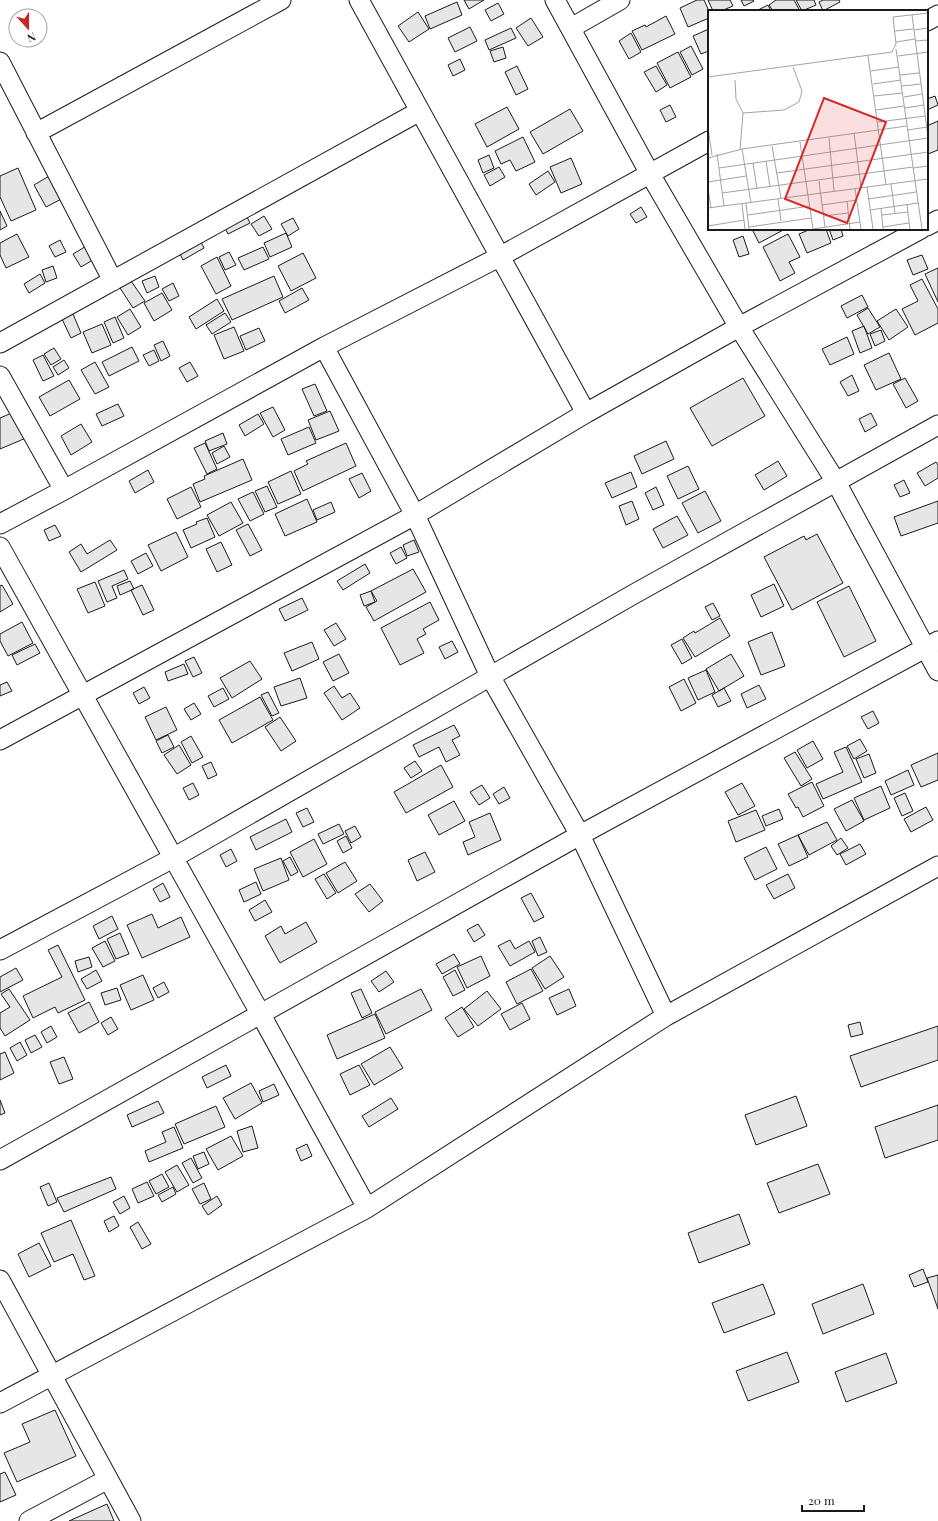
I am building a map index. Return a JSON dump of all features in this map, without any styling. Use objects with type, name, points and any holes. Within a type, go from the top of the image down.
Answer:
[{"type":"street","points":[[36,133],[281,0]]},
{"type":"street","points":[[359,0],[586,412]]},
{"type":"street","points":[[555,0],[650,174],[739,327],[836,482],[932,645],[938,671]]},
{"type":"street","points":[[571,28],[620,0]]},
{"type":"street","points":[[928,20],[938,15]]},
{"type":"street","points":[[0,62],[113,281]]},
{"type":"street","points":[[0,344],[420,111]]},
{"type":"street","points":[[0,524],[324,347],[501,256],[708,142]]},
{"type":"street","points":[[928,225],[938,220]]},
{"type":"street","points":[[0,740],[415,515],[586,412],[739,327],[919,230]]},
{"type":"street","points":[[324,347],[415,515],[490,676],[580,835],[666,1016]]},
{"type":"street","points":[[0,376],[64,490]]},
{"type":"street","points":[[0,950],[173,858],[634,594],[938,426]]},
{"type":"street","points":[[0,547],[367,1208]]},
{"type":"street","points":[[0,1160],[580,835],[932,645]]},
{"type":"street","points":[[0,1403],[367,1208],[666,1016],[938,866]]},
{"type":"street","points":[[0,1280],[131,1521]]},
{"type":"street","points":[[29,1521],[108,1479]]},
{"type":"building","points":[[464,0],[484,0],[469,9]]},
{"type":"building","points":[[697,0],[704,0],[709,10],[708,18],[688,27],[680,8]]},
{"type":"building","points":[[708,0],[730,0],[733,6],[723,10],[713,10]]},
{"type":"building","points":[[741,0],[753,0],[754,1],[744,6]]},
{"type":"building","points":[[776,0],[794,0],[799,10],[772,10],[769,5]]},
{"type":"building","points":[[796,0],[814,0],[816,5],[801,10]]},
{"type":"building","points":[[823,0],[839,0],[840,2],[823,10],[819,2]]},
{"type":"building","points":[[457,2],[462,15],[430,29],[425,16]]},
{"type":"building","points":[[498,3],[504,14],[491,21],[485,10]]},
{"type":"building","points":[[768,5],[770,10],[758,10]]},
{"type":"building","points":[[418,12],[429,29],[409,42],[398,26]]},
{"type":"building","points":[[666,16],[675,34],[642,50],[632,31],[645,25],[646,27]]},
{"type":"building","points":[[531,18],[543,37],[528,46],[516,28]]},
{"type":"building","points":[[470,27],[477,41],[455,52],[448,38]]},
{"type":"building","points":[[511,28],[516,38],[489,50],[485,40]]},
{"type":"building","points":[[708,29],[708,51],[701,54],[693,36]]},
{"type":"building","points":[[631,33],[641,52],[629,59],[619,41]]},
{"type":"building","points":[[691,46],[703,69],[692,75],[680,52]]},
{"type":"building","points":[[503,47],[506,58],[494,62],[490,51]]},
{"type":"building","points":[[678,52],[691,77],[670,88],[657,63]]},
{"type":"building","points":[[460,59],[465,70],[453,76],[448,65]]},
{"type":"building","points":[[517,66],[528,89],[516,95],[505,72]]},
{"type":"building","points":[[656,66],[667,85],[656,92],[644,72]]},
{"type":"building","points":[[935,96],[938,105],[928,110],[928,99]]},
{"type":"building","points":[[670,105],[676,117],[666,122],[660,110]]},
{"type":"building","points":[[507,107],[519,129],[487,147],[475,124]]},
{"type":"building","points":[[570,109],[583,131],[543,154],[530,132]]},
{"type":"building","points":[[938,121],[938,150],[928,154],[928,126]]},
{"type":"building","points":[[523,137],[535,162],[516,171],[510,160],[501,164],[495,151]]},
{"type":"building","points":[[489,155],[494,168],[483,173],[478,160]]},
{"type":"building","points":[[571,158],[582,184],[561,193],[550,167]]},
{"type":"building","points":[[499,167],[505,177],[490,186],[484,175]]},
{"type":"building","points":[[18,168],[36,210],[11,221],[0,197],[0,176]]},
{"type":"building","points":[[548,171],[555,182],[536,195],[529,184]]},
{"type":"building","points":[[56,172],[69,195],[46,207],[34,185]]},
{"type":"building","points":[[641,207],[647,217],[636,223],[630,214]]},
{"type":"building","points":[[0,211],[7,226],[0,230]]},
{"type":"building","points":[[244,211],[250,223],[228,234],[222,222]]},
{"type":"building","points":[[264,216],[272,229],[259,236],[251,224]]},
{"type":"building","points":[[293,218],[299,229],[288,236],[281,224]]},
{"type":"building","points":[[752,230],[783,230],[759,243]]},
{"type":"building","points":[[809,230],[826,230],[831,243],[807,253],[799,234]]},
{"type":"building","points":[[829,230],[841,230],[843,236],[833,240]]},
{"type":"building","points":[[286,233],[292,247],[270,257],[264,243]]},
{"type":"building","points":[[17,234],[29,257],[6,268],[0,255],[0,243]]},
{"type":"building","points":[[788,234],[800,257],[789,262],[795,273],[780,281],[763,247]]},
{"type":"building","points":[[198,236],[204,248],[183,260],[177,248]]},
{"type":"building","points":[[743,236],[749,254],[739,257],[733,240]]},
{"type":"building","points":[[60,240],[66,252],[55,257],[49,246]]},
{"type":"building","points":[[93,242],[101,255],[81,267],[73,254]]},
{"type":"building","points":[[263,247],[269,259],[244,270],[238,258]]},
{"type":"building","points":[[229,252],[236,265],[225,270],[219,257]]},
{"type":"building","points":[[303,253],[316,278],[291,291],[278,266]]},
{"type":"building","points":[[922,255],[928,269],[913,275],[907,260]]},
{"type":"building","points":[[217,257],[231,286],[216,294],[201,266]]},
{"type":"building","points":[[53,266],[57,278],[46,282],[42,270]]},
{"type":"building","points":[[938,268],[938,302],[925,274]]},
{"type":"building","points":[[40,274],[45,283],[29,293],[24,284]]},
{"type":"building","points":[[155,276],[159,287],[147,293],[142,281]]},
{"type":"building","points":[[274,276],[283,297],[232,320],[222,299]]},
{"type":"building","points":[[922,279],[938,309],[938,323],[915,335],[902,309],[918,301],[910,285]]},
{"type":"building","points":[[131,281],[145,301],[133,308],[120,288]]},
{"type":"building","points":[[173,283],[179,296],[169,301],[162,289]]},
{"type":"building","points":[[302,288],[309,300],[285,313],[279,301]]},
{"type":"building","points":[[162,293],[172,310],[154,321],[144,303]]},
{"type":"building","points":[[862,295],[868,307],[847,318],[841,306]]},
{"type":"building","points":[[217,299],[224,311],[196,329],[189,317]]},
{"type":"building","points":[[868,308],[880,327],[868,334],[857,315]]},
{"type":"building","points":[[130,309],[141,327],[128,335],[117,317]]},
{"type":"building","points":[[896,309],[908,327],[889,340],[877,321]]},
{"type":"building","points":[[225,313],[231,322],[212,334],[206,325]]},
{"type":"building","points":[[73,314],[81,333],[71,338],[62,319]]},
{"type":"building","points":[[115,317],[124,338],[113,343],[104,322]]},
{"type":"building","points":[[102,324],[111,345],[92,353],[83,332]]},
{"type":"building","points":[[864,326],[872,348],[860,353],[852,331]]},
{"type":"building","points":[[234,327],[244,351],[224,359],[214,335]]},
{"type":"building","points":[[259,328],[265,341],[246,350],[240,336]]},
{"type":"building","points":[[881,330],[885,341],[875,346],[870,334]]},
{"type":"building","points":[[847,337],[854,354],[830,365],[822,349]]},
{"type":"building","points":[[163,341],[170,356],[161,361],[154,345]]},
{"type":"building","points":[[132,347],[139,361],[109,376],[102,362]]},
{"type":"building","points":[[54,348],[61,359],[51,365],[44,354]]},
{"type":"building","points":[[154,350],[159,361],[149,366],[143,355]]},
{"type":"building","points":[[889,353],[901,379],[876,390],[864,365]]},
{"type":"building","points":[[43,355],[54,376],[43,381],[33,360]]},
{"type":"building","points":[[64,360],[69,368],[58,375],[53,367]]},
{"type":"building","points":[[95,362],[109,387],[95,394],[81,370]]},
{"type":"building","points":[[190,362],[198,376],[187,382],[179,368]]},
{"type":"building","points":[[852,375],[859,391],[848,396],[840,382]]},
{"type":"building","points":[[743,378],[765,416],[712,446],[690,408]]},
{"type":"building","points":[[905,378],[918,401],[906,408],[893,384]]},
{"type":"building","points":[[69,380],[80,399],[50,416],[39,397]]},
{"type":"building","points":[[315,384],[327,411],[314,416],[302,389]]},
{"type":"building","points":[[118,404],[124,416],[102,426],[96,414]]},
{"type":"building","points":[[273,407],[285,430],[273,437],[260,413]]},
{"type":"building","points":[[330,411],[339,431],[316,440],[308,420]]},
{"type":"building","points":[[14,412],[26,438],[0,449],[0,418]]},
{"type":"building","points":[[871,413],[877,425],[865,432],[859,419]]},
{"type":"building","points":[[258,414],[264,424],[245,436],[239,425]]},
{"type":"building","points":[[81,424],[92,442],[71,455],[61,436]]},
{"type":"building","points":[[309,427],[316,443],[288,455],[281,439]]},
{"type":"building","points":[[223,433],[227,444],[209,451],[205,441]]},
{"type":"building","points":[[666,441],[674,459],[642,474],[634,456]]},
{"type":"building","points":[[205,443],[217,469],[207,474],[194,448]]},
{"type":"building","points":[[346,443],[356,466],[303,491],[294,471],[308,464],[306,461]]},
{"type":"building","points":[[224,446],[230,457],[217,464],[212,453]]},
{"type":"building","points":[[243,459],[252,480],[200,502],[193,484],[205,479],[204,476]]},
{"type":"building","points":[[778,461],[787,476],[764,490],[755,475]]},
{"type":"building","points":[[936,462],[938,465],[938,478],[925,486],[917,473]]},
{"type":"building","points":[[688,466],[699,489],[678,499],[667,476]]},
{"type":"building","points":[[148,470],[154,482],[135,493],[129,481]]},
{"type":"building","points":[[291,471],[301,494],[278,504],[268,482]]},
{"type":"building","points":[[631,472],[637,487],[612,498],[605,483]]},
{"type":"building","points":[[362,473],[371,491],[359,498],[349,479]]},
{"type":"building","points":[[904,480],[910,493],[900,497],[894,485]]},
{"type":"building","points":[[267,486],[277,507],[265,512],[255,491]]},
{"type":"building","points":[[191,487],[201,507],[177,519],[167,499]]},
{"type":"building","points":[[656,487],[664,505],[653,510],[645,493]]},
{"type":"building","points":[[705,491],[721,521],[698,533],[682,503]]},
{"type":"building","points":[[253,492],[264,514],[250,521],[238,499]]},
{"type":"building","points":[[307,499],[317,522],[285,536],[275,514]]},
{"type":"building","points":[[632,501],[639,519],[626,525],[619,506]]},
{"type":"building","points":[[938,501],[938,523],[901,536],[894,517]]},
{"type":"building","points":[[231,502],[243,523],[219,536],[207,515]]},
{"type":"building","points":[[331,502],[335,512],[317,520],[313,510]]},
{"type":"building","points":[[677,516],[688,535],[663,548],[653,529]]},
{"type":"building","points":[[207,518],[215,537],[191,548],[183,530],[197,524],[196,522]]},
{"type":"building","points":[[248,524],[262,550],[250,556],[236,530]]},
{"type":"building","points":[[55,525],[61,536],[49,541],[44,530]]},
{"type":"building","points":[[176,532],[188,557],[161,571],[148,545]]},
{"type":"building","points":[[817,534],[843,583],[792,610],[764,557],[804,536],[806,540]]},
{"type":"building","points":[[110,540],[117,550],[81,572],[69,552],[81,544],[87,554]]},
{"type":"building","points":[[414,540],[419,552],[407,556],[403,545]]},
{"type":"building","points":[[221,542],[232,565],[217,572],[206,549]]},
{"type":"building","points":[[401,547],[407,558],[396,564],[390,553]]},
{"type":"building","points":[[146,553],[153,566],[138,574],[131,561]]},
{"type":"building","points":[[365,564],[370,573],[343,590],[337,581]]},
{"type":"building","points":[[413,569],[426,592],[374,621],[366,607],[377,601],[371,591]]},
{"type":"building","points":[[124,570],[128,579],[112,586],[117,598],[107,602],[98,581]]},
{"type":"building","points":[[130,581],[134,589],[120,595],[117,586]]},
{"type":"building","points":[[95,582],[105,606],[88,613],[77,589]]},
{"type":"building","points":[[774,584],[784,606],[761,617],[751,595]]},
{"type":"building","points":[[2,585],[13,604],[0,612],[0,586]]},
{"type":"building","points":[[142,585],[154,610],[143,615],[131,590]]},
{"type":"building","points":[[849,586],[876,641],[844,657],[817,602]]},
{"type":"building","points":[[371,591],[375,602],[364,606],[360,595]]},
{"type":"building","points":[[302,598],[308,610],[285,621],[279,609]]},
{"type":"building","points":[[430,602],[439,620],[423,629],[426,634],[417,639],[424,653],[400,665],[381,628]]},
{"type":"building","points":[[713,603],[720,616],[712,620],[705,607]]},
{"type":"building","points":[[720,618],[730,636],[695,657],[683,638],[694,631],[695,633]]},
{"type":"building","points":[[22,622],[33,643],[8,656],[0,641],[0,634]]},
{"type":"building","points":[[336,623],[346,639],[334,646],[324,630]]},
{"type":"building","points":[[772,632],[785,666],[761,675],[748,642]]},
{"type":"building","points":[[682,639],[692,658],[682,664],[671,645]]},
{"type":"building","points":[[452,641],[458,652],[445,659],[439,647]]},
{"type":"building","points":[[312,642],[319,659],[292,671],[284,653]]},
{"type":"building","points":[[35,644],[40,653],[17,665],[12,655]]},
{"type":"building","points":[[339,654],[349,673],[333,681],[323,662]]},
{"type":"building","points":[[731,654],[744,676],[719,691],[706,669]]},
{"type":"building","points":[[194,657],[202,673],[193,677],[185,661]]},
{"type":"building","points":[[250,661],[262,679],[232,698],[220,678]]},
{"type":"building","points":[[184,664],[188,674],[168,681],[165,672]]},
{"type":"building","points":[[706,670],[715,692],[698,700],[688,678]]},
{"type":"building","points":[[300,678],[307,698],[281,706],[274,687]]},
{"type":"building","points":[[684,679],[696,703],[681,711],[669,687]]},
{"type":"building","points":[[7,682],[12,691],[0,696],[0,685]]},
{"type":"building","points":[[759,685],[766,699],[747,708],[741,694]]},
{"type":"building","points":[[334,686],[342,698],[350,693],[360,708],[342,720],[324,693]]},
{"type":"building","points":[[144,687],[150,698],[139,704],[133,693]]},
{"type":"building","points":[[223,688],[229,699],[214,707],[208,696]]},
{"type":"building","points":[[724,688],[731,701],[718,707],[712,695]]},
{"type":"building","points":[[268,692],[279,713],[272,716],[261,695]]},
{"type":"building","points":[[260,697],[273,720],[232,743],[219,720]]},
{"type":"building","points":[[194,703],[201,714],[191,720],[184,709]]},
{"type":"building","points":[[166,707],[177,730],[156,740],[145,717]]},
{"type":"building","points":[[873,711],[879,723],[868,729],[861,717]]},
{"type":"building","points":[[280,717],[296,741],[281,751],[265,727]]},
{"type":"building","points":[[454,725],[460,736],[452,740],[460,755],[446,762],[439,747],[419,757],[413,745]]},
{"type":"building","points":[[168,735],[174,747],[162,753],[156,741]]},
{"type":"building","points":[[191,736],[203,757],[192,763],[181,742]]},
{"type":"building","points":[[860,739],[867,751],[854,759],[847,746]]},
{"type":"building","points":[[813,741],[823,759],[807,768],[797,750]]},
{"type":"building","points":[[179,745],[191,765],[177,774],[164,755]]},
{"type":"building","points":[[846,747],[862,782],[823,799],[816,784],[843,772],[834,752]]},
{"type":"building","points":[[795,752],[812,779],[801,786],[784,758]]},
{"type":"building","points":[[938,753],[938,780],[921,787],[911,765]]},
{"type":"building","points":[[869,754],[876,773],[864,778],[856,759]]},
{"type":"building","points":[[415,761],[422,771],[411,778],[404,768]]},
{"type":"building","points":[[211,762],[217,775],[208,779],[202,766]]},
{"type":"building","points":[[441,765],[453,787],[406,813],[394,792]]},
{"type":"building","points":[[908,770],[914,785],[891,795],[885,781]]},
{"type":"building","points":[[812,782],[824,806],[803,817],[798,807],[796,808],[788,794]]},
{"type":"building","points":[[193,783],[199,795],[189,800],[183,788]]},
{"type":"building","points":[[742,783],[755,806],[738,815],[725,792]]},
{"type":"building","points":[[482,785],[490,798],[479,805],[470,792]]},
{"type":"building","points":[[881,786],[890,808],[864,820],[854,798]]},
{"type":"building","points":[[504,787],[510,798],[499,804],[493,794]]},
{"type":"building","points":[[905,793],[913,811],[902,816],[894,798]]},
{"type":"building","points":[[852,800],[864,821],[846,831],[834,809]]},
{"type":"building","points":[[454,801],[465,821],[439,835],[428,815]]},
{"type":"building","points":[[926,807],[933,820],[911,832],[904,819]]},
{"type":"building","points":[[307,808],[314,822],[303,827],[296,813]]},
{"type":"building","points":[[779,809],[783,819],[766,826],[762,816]]},
{"type":"building","points":[[756,810],[765,830],[736,842],[728,821]]},
{"type":"building","points":[[490,813],[501,840],[468,855],[463,842],[475,837],[469,822]]},
{"type":"building","points":[[286,819],[292,832],[256,850],[250,837]]},
{"type":"building","points":[[827,822],[837,840],[809,855],[798,835]]},
{"type":"building","points":[[339,824],[344,834],[323,844],[318,834]]},
{"type":"building","points":[[355,826],[361,837],[351,843],[345,831]]},
{"type":"building","points":[[798,835],[808,857],[789,866],[778,844]]},
{"type":"building","points":[[346,836],[352,848],[343,853],[337,841]]},
{"type":"building","points":[[841,838],[848,848],[837,855],[831,846]]},
{"type":"building","points":[[314,839],[327,864],[303,877],[290,852]]},
{"type":"building","points":[[860,844],[866,854],[846,865],[840,854]]},
{"type":"building","points":[[766,847],[777,869],[755,880],[744,858]]},
{"type":"building","points":[[231,849],[237,861],[226,867],[220,855]]},
{"type":"building","points":[[425,852],[435,872],[417,881],[408,860]]},
{"type":"building","points":[[290,857],[298,872],[291,876],[283,861]]},
{"type":"building","points":[[281,858],[289,880],[263,891],[254,869]]},
{"type":"building","points":[[345,862],[357,881],[338,893],[326,873]]},
{"type":"building","points":[[324,874],[336,893],[327,899],[315,879]]},
{"type":"building","points":[[788,874],[795,888],[774,899],[766,885]]},
{"type":"building","points":[[256,882],[261,894],[244,902],[239,890]]},
{"type":"building","points":[[163,883],[170,897],[160,902],[153,889]]},
{"type":"building","points":[[370,884],[383,901],[369,912],[355,894]]},
{"type":"building","points":[[531,893],[544,917],[534,922],[521,898]]},
{"type":"building","points":[[265,900],[272,912],[255,921],[249,910]]},
{"type":"building","points":[[152,914],[158,928],[181,917],[190,937],[142,958],[127,925]]},
{"type":"building","points":[[112,916],[118,929],[99,939],[93,926]]},
{"type":"building","points":[[306,922],[317,942],[280,963],[265,936],[281,926],[285,934]]},
{"type":"building","points":[[478,924],[485,935],[474,942],[467,930]]},
{"type":"building","points":[[120,933],[129,954],[116,959],[107,939]]},
{"type":"building","points":[[540,937],[547,952],[538,956],[532,941]]},
{"type":"building","points":[[510,940],[515,949],[529,941],[535,952],[510,966],[498,946]]},
{"type":"building","points":[[105,941],[115,961],[103,967],[92,948]]},
{"type":"building","points":[[58,945],[85,1000],[58,1013],[55,1007],[33,1018],[23,996],[62,977],[48,950]]},
{"type":"building","points":[[454,954],[460,964],[442,974],[436,964]]},
{"type":"building","points":[[481,956],[490,976],[467,988],[457,967]]},
{"type":"building","points":[[550,956],[564,977],[545,989],[532,968]]},
{"type":"building","points":[[89,957],[92,967],[78,972],[75,961]]},
{"type":"building","points":[[16,968],[23,980],[0,992],[0,977]]},
{"type":"building","points":[[531,969],[543,991],[517,1004],[506,982]]},
{"type":"building","points":[[96,970],[102,981],[87,989],[81,979]]},
{"type":"building","points":[[455,970],[465,990],[453,996],[443,977]]},
{"type":"building","points":[[386,971],[394,982],[379,992],[371,981]]},
{"type":"building","points":[[143,975],[154,1000],[131,1010],[120,985]]},
{"type":"building","points":[[164,982],[169,992],[158,998],[153,988]]},
{"type":"building","points":[[117,988],[121,1000],[105,1005],[101,993]]},
{"type":"building","points":[[9,989],[30,1020],[5,1036],[0,1028],[0,1013],[10,1007],[1,994]]},
{"type":"building","points":[[361,989],[372,1013],[362,1018],[351,993]]},
{"type":"building","points":[[421,989],[432,1010],[386,1034],[375,1012]]},
{"type":"building","points":[[569,989],[576,1006],[557,1015],[549,998]]},
{"type":"building","points":[[487,991],[501,1009],[478,1026],[464,1009]]},
{"type":"building","points":[[89,1002],[99,1022],[79,1033],[68,1013]]},
{"type":"building","points":[[522,1003],[530,1019],[510,1030],[501,1014]]},
{"type":"building","points":[[462,1007],[474,1027],[458,1037],[445,1018]]},
{"type":"building","points":[[375,1014],[385,1038],[337,1059],[327,1035]]},
{"type":"building","points":[[111,1017],[118,1029],[108,1035],[101,1023]]},
{"type":"building","points":[[860,1022],[863,1034],[851,1037],[848,1025]]},
{"type":"building","points":[[51,1026],[57,1037],[47,1043],[41,1032]]},
{"type":"building","points":[[938,1026],[938,1060],[861,1087],[850,1056]]},
{"type":"building","points":[[35,1035],[42,1047],[31,1053],[25,1040]]},
{"type":"building","points":[[20,1042],[27,1055],[17,1061],[10,1048]]},
{"type":"building","points":[[390,1047],[403,1068],[374,1085],[361,1064]]},
{"type":"building","points":[[5,1052],[14,1073],[0,1080],[0,1054]]},
{"type":"building","points":[[64,1057],[73,1079],[59,1084],[50,1062]]},
{"type":"building","points":[[226,1065],[231,1076],[207,1088],[202,1077]]},
{"type":"building","points":[[359,1065],[370,1085],[350,1095],[340,1074]]},
{"type":"building","points":[[251,1083],[262,1103],[235,1119],[223,1098]]},
{"type":"building","points":[[274,1084],[279,1095],[263,1102],[259,1091]]},
{"type":"building","points":[[796,1096],[807,1126],[756,1145],[745,1115]]},
{"type":"building","points":[[391,1098],[398,1109],[369,1127],[362,1116]]},
{"type":"building","points":[[0,1100],[5,1113],[0,1115]]},
{"type":"building","points":[[158,1101],[164,1113],[132,1127],[127,1115]]},
{"type":"building","points":[[938,1105],[938,1140],[885,1158],[875,1127]]},
{"type":"building","points":[[216,1106],[225,1127],[184,1144],[175,1124]]},
{"type":"building","points":[[252,1126],[258,1148],[243,1152],[237,1131]]},
{"type":"building","points":[[174,1127],[183,1148],[149,1162],[145,1151],[166,1142],[162,1132]]},
{"type":"building","points":[[231,1136],[243,1156],[218,1170],[206,1149]]},
{"type":"building","points":[[307,1144],[312,1156],[301,1161],[296,1149]]},
{"type":"building","points":[[204,1152],[209,1164],[198,1169],[193,1156]]},
{"type":"building","points":[[191,1158],[202,1178],[193,1183],[182,1163]]},
{"type":"building","points":[[818,1164],[830,1194],[779,1213],[767,1183]]},
{"type":"building","points":[[177,1165],[189,1185],[177,1192],[165,1172]]},
{"type":"building","points":[[162,1174],[169,1187],[156,1194],[149,1181]]},
{"type":"building","points":[[111,1177],[116,1189],[64,1212],[57,1198]]},
{"type":"building","points":[[147,1182],[154,1196],[138,1203],[132,1189]]},
{"type":"building","points":[[49,1183],[57,1202],[48,1206],[40,1187]]},
{"type":"building","points":[[204,1183],[211,1199],[200,1204],[192,1189]]},
{"type":"building","points":[[173,1187],[176,1194],[162,1202],[158,1195]]},
{"type":"building","points":[[124,1196],[130,1208],[120,1214],[113,1202]]},
{"type":"building","points":[[217,1196],[222,1205],[208,1215],[202,1206]]},
{"type":"building","points":[[739,1214],[750,1244],[699,1263],[688,1233]]},
{"type":"building","points":[[114,1216],[119,1226],[109,1232],[104,1221]]},
{"type":"building","points":[[71,1220],[95,1276],[84,1280],[73,1254],[54,1262],[41,1233]]},
{"type":"building","points":[[138,1222],[151,1244],[142,1249],[130,1227]]},
{"type":"building","points":[[39,1243],[51,1266],[29,1277],[18,1254]]},
{"type":"building","points":[[923,1269],[928,1282],[914,1287],[909,1275]]},
{"type":"building","points":[[938,1275],[938,1309],[927,1278]]},
{"type":"building","points":[[763,1284],[775,1314],[724,1333],[712,1303]]},
{"type":"building","points":[[863,1284],[874,1314],[823,1334],[812,1304]]},
{"type":"building","points":[[787,1352],[799,1382],[748,1401],[736,1371]]},
{"type":"building","points":[[886,1353],[897,1383],[846,1402],[835,1372]]},
{"type":"building","points":[[55,1410],[76,1456],[17,1482],[4,1453],[30,1442],[22,1424]]},
{"type":"building","points":[[5,1472],[16,1495],[0,1502],[0,1474]]},
{"type":"building","points":[[107,1504],[114,1521],[69,1521]]}]
